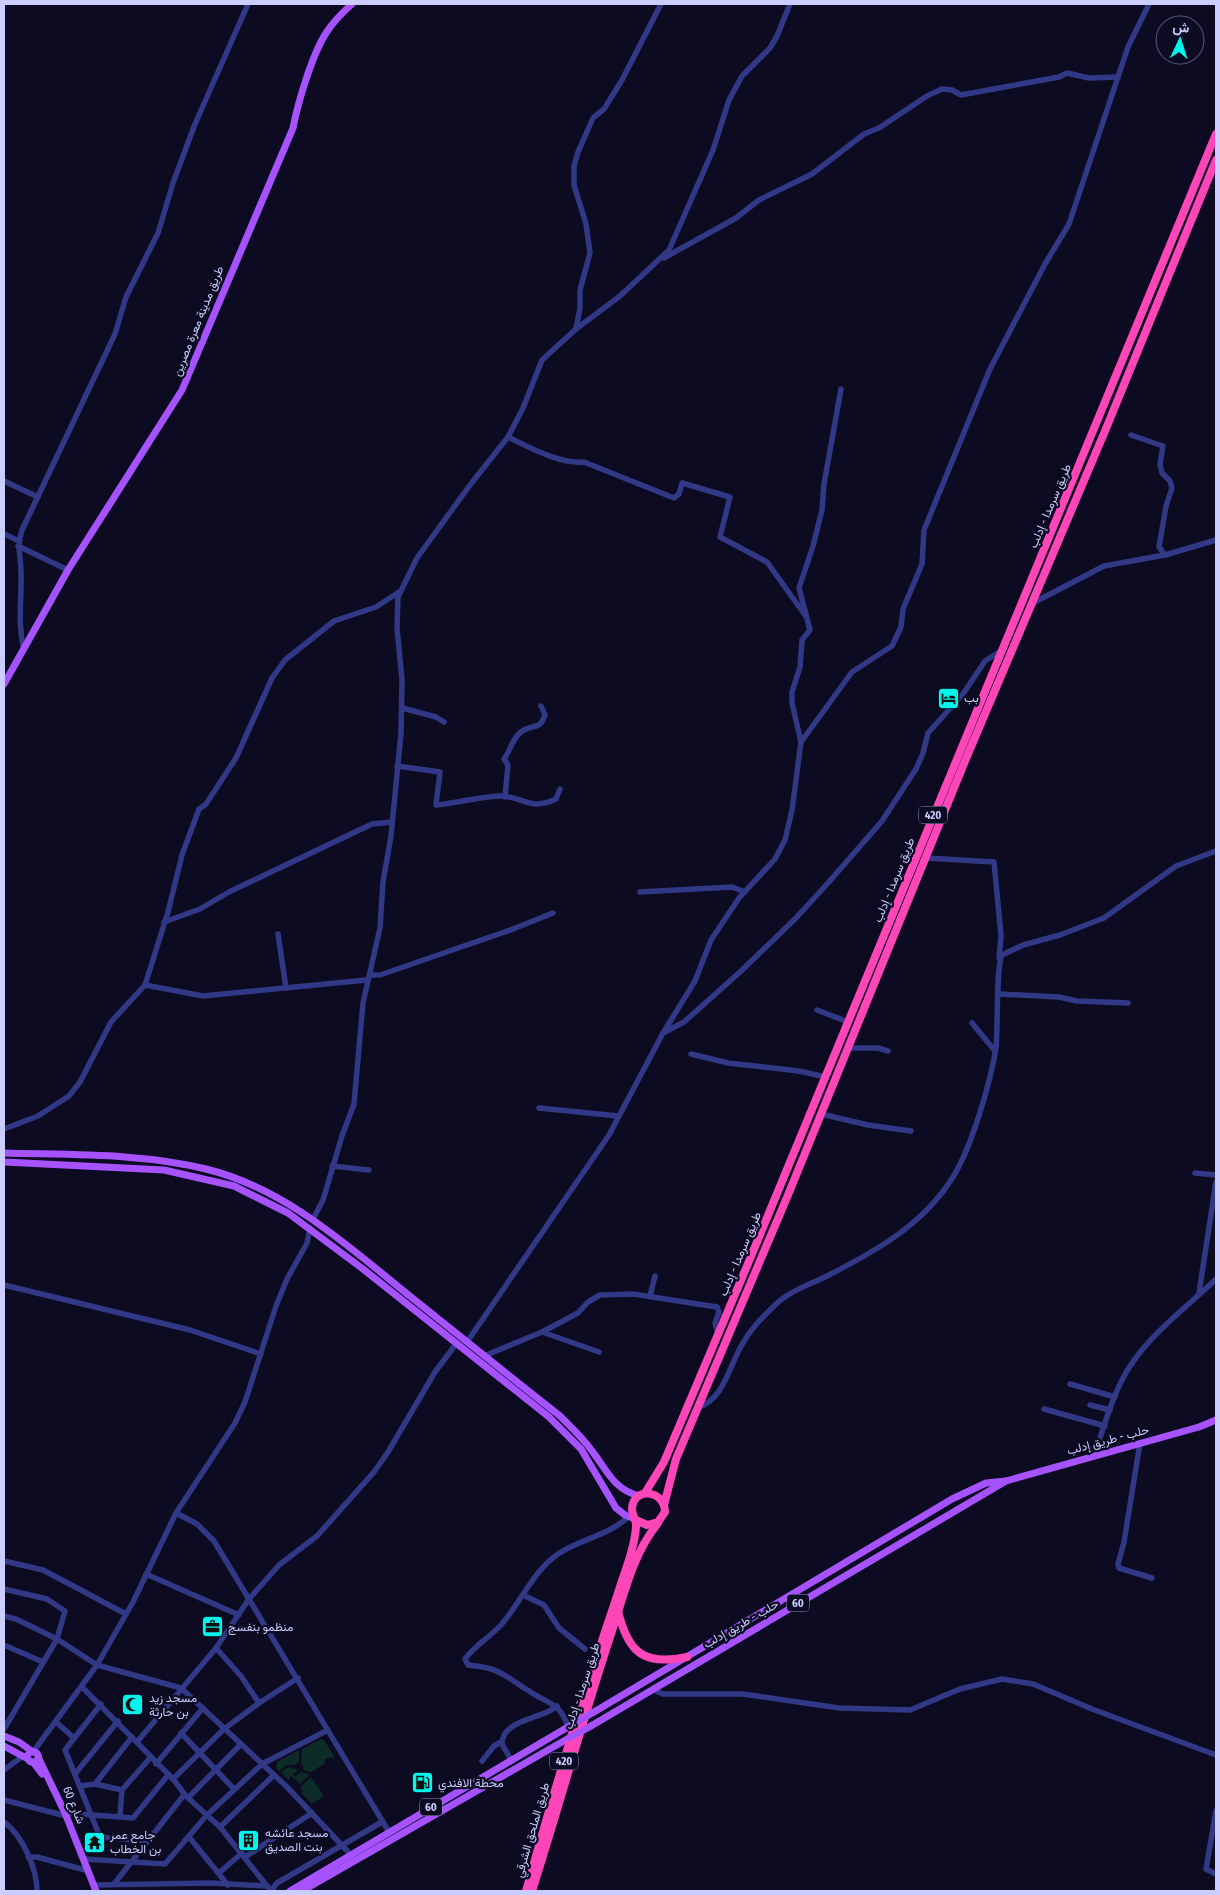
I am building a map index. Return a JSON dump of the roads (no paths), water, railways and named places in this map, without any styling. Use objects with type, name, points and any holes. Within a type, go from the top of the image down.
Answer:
[{"type":"highway","name":"طريق سرمدا - إدلب","points":[[642,1495],[664,1462],[718,1334],[1216,134]]},
{"type":"highway","name":"طريق سرمدا - إدلب","points":[[664,1505],[672,1470],[697,1408],[821,1114],[965,761],[1105,431],[1216,160]]},
{"type":"highway","points":[[1045,547],[1053,551]]},
{"type":"highway","points":[[956,758],[965,761]]},
{"type":"highway","points":[[642,1495],[657,1495],[664,1505],[664,1515],[658,1522],[647,1525],[633,1518],[632,1506],[642,1495]]},
{"type":"highway","name":"طريق الملحق الشرقي","points":[[526,1891],[632,1550],[633,1518]]},
{"type":"highway","name":"طريق سرمدا - إدلب","points":[[532,1891],[590,1696],[618,1610],[640,1549],[658,1522]]},
{"type":"highway","points":[[618,1610],[628,1641],[640,1654],[660,1660],[687,1656]]},
{"type":"main road","name":"طريق مدينة معرة مصرين","points":[[4,684],[24,650],[44,609],[182,390],[293,128],[296,112],[326,32],[352,4]]},
{"type":"main road","points":[[4,1153],[116,1157],[174,1162],[208,1170],[258,1188],[313,1219],[484,1356],[577,1444],[593,1466],[616,1508],[633,1518]]},
{"type":"main road","points":[[4,1162],[164,1170],[205,1178],[256,1195],[310,1228],[456,1344],[507,1379],[573,1429],[592,1450],[614,1483],[626,1491],[642,1495]]},
{"type":"main road","name":"حلب - طريق إدلب","points":[[570,1726],[952,1499],[986,1483],[1006,1481],[1199,1427],[1216,1420]]},
{"type":"main road","name":"حلب - طريق إدلب","points":[[477,1792],[654,1690],[693,1665],[1006,1481]]},
{"type":"main road","points":[[687,1656],[693,1665]]},
{"type":"main road","name":"60","points":[[290,1891],[351,1855],[364,1852],[389,1832],[570,1726]]},
{"type":"main road","points":[[4,1736],[19,1742],[31,1757]]},
{"type":"main road","points":[[4,1746],[31,1757]]},
{"type":"main road","name":"شارع 60","points":[[31,1757],[64,1814],[95,1889]]},
{"type":"main road","points":[[472,1783],[477,1792]]},
{"type":"main road","name":"60","points":[[302,1891],[364,1852],[477,1792]]},
{"type":"main road","name":"شارع 60","points":[[64,1814],[85,1870],[95,1889]]},
{"type":"street","points":[[24,650],[19,631],[21,569],[18,544],[38,497],[115,334],[126,297],[158,233],[173,183],[195,124],[248,4]]},
{"type":"street","points":[[576,329],[580,308],[580,290],[590,253],[586,224],[574,185],[573,171],[578,152],[592,118],[604,109],[613,96],[661,4]]},
{"type":"street","points":[[313,1219],[323,1200],[332,1166],[354,1104],[363,1003],[380,928],[383,882],[392,822],[402,708],[402,680],[397,628],[400,592],[423,551],[508,437],[523,408],[542,360],[576,329],[620,296],[669,250],[713,150],[729,100],[742,76],[774,42],[790,4]]},
{"type":"street","points":[[801,742],[852,672],[892,646],[901,627],[903,609],[922,564],[924,530],[990,369],[1045,264],[1069,224],[1095,142],[1108,113],[1128,47],[1149,4]]},
{"type":"street","points":[[660,260],[736,218],[759,200],[812,174],[864,134],[879,128],[927,96],[942,89],[952,90],[961,95],[1059,77],[1067,73],[1088,78],[1118,76]]},
{"type":"street","points":[[805,615],[798,588],[822,510],[824,484],[841,389]]},
{"type":"street","points":[[1131,435],[1163,446],[1160,464],[1162,473],[1170,480],[1172,488],[1166,506],[1159,547],[1165,554]]},
{"type":"street","points":[[467,1342],[524,1257],[587,1169],[663,1033],[695,981],[710,940],[745,892],[775,858],[785,840],[792,810],[801,742],[792,704],[792,692],[800,667],[802,640],[810,630],[805,615],[768,562],[720,537],[730,497],[682,483],[679,494],[674,498],[584,462],[572,463],[540,453],[508,437]]},
{"type":"street","points":[[4,481],[38,497]]},
{"type":"street","points":[[4,534],[18,544],[68,570]]},
{"type":"street","points":[[1031,604],[1104,566],[1165,554],[1216,540]]},
{"type":"street","points":[[4,1128],[38,1116],[69,1096],[80,1082],[111,1022],[146,985],[182,855],[199,809],[206,804],[217,789],[236,758],[272,678],[285,660],[334,621],[376,607],[400,592]]},
{"type":"street","points":[[663,1033],[684,1022],[740,972],[796,919],[828,883],[882,821],[916,769],[923,753],[928,733],[963,694],[985,661],[1002,650]]},
{"type":"street","points":[[505,797],[508,765],[504,759],[509,746],[523,730],[538,727],[542,722],[545,715],[541,706]]},
{"type":"street","points":[[402,708],[436,717],[444,722]]},
{"type":"street","points":[[397,766],[440,772],[436,805],[505,797],[512,797],[520,802],[542,804],[556,799],[560,789]]},
{"type":"street","points":[[164,922],[200,909],[229,892],[372,824],[392,822]]},
{"type":"street","points":[[999,960],[1003,954],[1023,945],[1060,935],[1104,918],[1176,866],[1216,851]]},
{"type":"street","points":[[697,1408],[709,1403],[722,1389],[743,1342],[757,1323],[779,1301],[798,1289],[866,1256],[902,1234],[932,1204],[953,1177],[967,1145],[983,1100],[995,1051],[1001,936],[994,862],[926,858]]},
{"type":"street","points":[[640,892],[732,887],[745,892]]},
{"type":"street","points":[[146,985],[204,996],[368,978],[513,929],[553,913]]},
{"type":"street","points":[[278,934],[286,988]]},
{"type":"street","points":[[999,994],[1059,997],[1077,1001],[1128,1003]]},
{"type":"street","points":[[817,1010],[848,1022]]},
{"type":"street","points":[[972,1022],[995,1051]]},
{"type":"street","points":[[848,1048],[864,1047],[888,1051]]},
{"type":"street","points":[[691,1054],[728,1063],[799,1071],[826,1077]]},
{"type":"street","points":[[538,1108],[618,1116]]},
{"type":"street","points":[[821,1114],[868,1125],[911,1130]]},
{"type":"street","points":[[332,1166],[369,1170]]},
{"type":"street","points":[[1195,1173],[1216,1176]]},
{"type":"street","points":[[1199,1293],[1216,1182]]},
{"type":"street","points":[[4,1770],[31,1757],[97,1665],[126,1614],[176,1513],[235,1423],[286,1279],[307,1243],[310,1228]]},
{"type":"street","points":[[650,1296],[655,1276]]},
{"type":"street","points":[[1096,1455],[1115,1397],[1133,1362],[1154,1338],[1189,1306],[1199,1293],[1216,1279]]},
{"type":"street","points":[[4,1285],[190,1330],[261,1354]]},
{"type":"street","points":[[484,1356],[542,1332],[578,1313],[588,1302],[600,1296],[627,1293],[717,1307],[719,1312],[715,1324],[718,1334]]},
{"type":"street","points":[[542,1332],[599,1352]]},
{"type":"street","points":[[137,1742],[216,1648],[250,1599],[279,1565],[317,1536],[374,1472],[388,1452],[435,1372],[456,1344]]},
{"type":"street","points":[[1070,1384],[1115,1397]]},
{"type":"street","points":[[1090,1405],[1110,1410]]},
{"type":"street","points":[[1044,1409],[1104,1426]]},
{"type":"street","points":[[1140,1443],[1124,1542],[1118,1564],[1119,1568],[1152,1578]]},
{"type":"street","points":[[176,1513],[197,1524],[210,1536],[298,1678],[389,1832]]},
{"type":"street","points":[[570,1726],[557,1706],[530,1692],[502,1673],[484,1667],[470,1666],[465,1662],[466,1657],[500,1626],[538,1572],[553,1557],[633,1518]]},
{"type":"street","points":[[4,1561],[44,1570],[126,1614]]},
{"type":"street","points":[[146,1574],[239,1614]]},
{"type":"street","points":[[4,1590],[46,1599],[64,1611],[57,1639],[4,1729]]},
{"type":"street","points":[[523,1595],[544,1605],[559,1628],[585,1649]]},
{"type":"street","points":[[4,1616],[16,1619],[57,1639],[97,1665],[181,1688],[274,1775],[351,1855]]},
{"type":"street","points":[[4,1644],[43,1662]]},
{"type":"street","points":[[216,1648],[241,1676],[259,1703]]},
{"type":"street","points":[[4,1800],[64,1814],[91,1813],[136,1816],[170,1777],[199,1754],[224,1728],[298,1678]]},
{"type":"street","points":[[654,1690],[663,1694],[744,1694],[839,1708],[910,1710],[960,1689],[1002,1679],[1033,1684],[1092,1709],[1216,1755]]},
{"type":"street","points":[[82,1687],[102,1704],[186,1796],[220,1827],[269,1890]]},
{"type":"street","points":[[102,1704],[65,1750],[100,1837],[147,1841]]},
{"type":"street","points":[[482,1761],[494,1746],[501,1742],[504,1735],[520,1722],[530,1717],[548,1713],[557,1706]]},
{"type":"street","points":[[156,1764],[203,1708]]},
{"type":"street","points":[[75,1774],[118,1721]]},
{"type":"street","points":[[56,1722],[74,1738]]},
{"type":"street","points":[[84,1859],[165,1864],[206,1816],[262,1764],[328,1730]]},
{"type":"street","points":[[181,1733],[234,1789]]},
{"type":"street","points":[[95,1784],[132,1737]]},
{"type":"street","points":[[501,1742],[511,1760]]},
{"type":"street","points":[[114,1884],[147,1841],[186,1796],[216,1770],[241,1744]]},
{"type":"street","points":[[120,1816],[122,1790],[150,1758]]},
{"type":"street","points":[[220,1827],[274,1775]]},
{"type":"street","points":[[80,1786],[95,1784],[122,1790]]},
{"type":"street","points":[[1216,1811],[1206,1868],[1216,1874]]},
{"type":"street","points":[[220,1872],[243,1855],[312,1813]]},
{"type":"street","points":[[4,1822],[12,1828],[28,1857],[37,1877],[37,1891]]},
{"type":"street","points":[[95,1889],[114,1884],[228,1885],[269,1890],[277,1883],[382,1822]]},
{"type":"street","points":[[189,1837],[220,1872],[228,1885]]},
{"type":"street","points":[[28,1857],[37,1857],[85,1870]]},
{"type":"place","name":"بب","points":[[948,698]]},
{"type":"place","name":"منظمو بنفسج","points":[[212,1627]]},
{"type":"place","name":"مسجد زيد بن حارثة","points":[[133,1705]]},
{"type":"place","name":"محطة الافندي","points":[[422,1783]]},
{"type":"place","name":"مسجد عائشه بنت الصديق","points":[[249,1840]]},
{"type":"place","name":"جامع عمر بن الخطاب","points":[[94,1842]]}]
